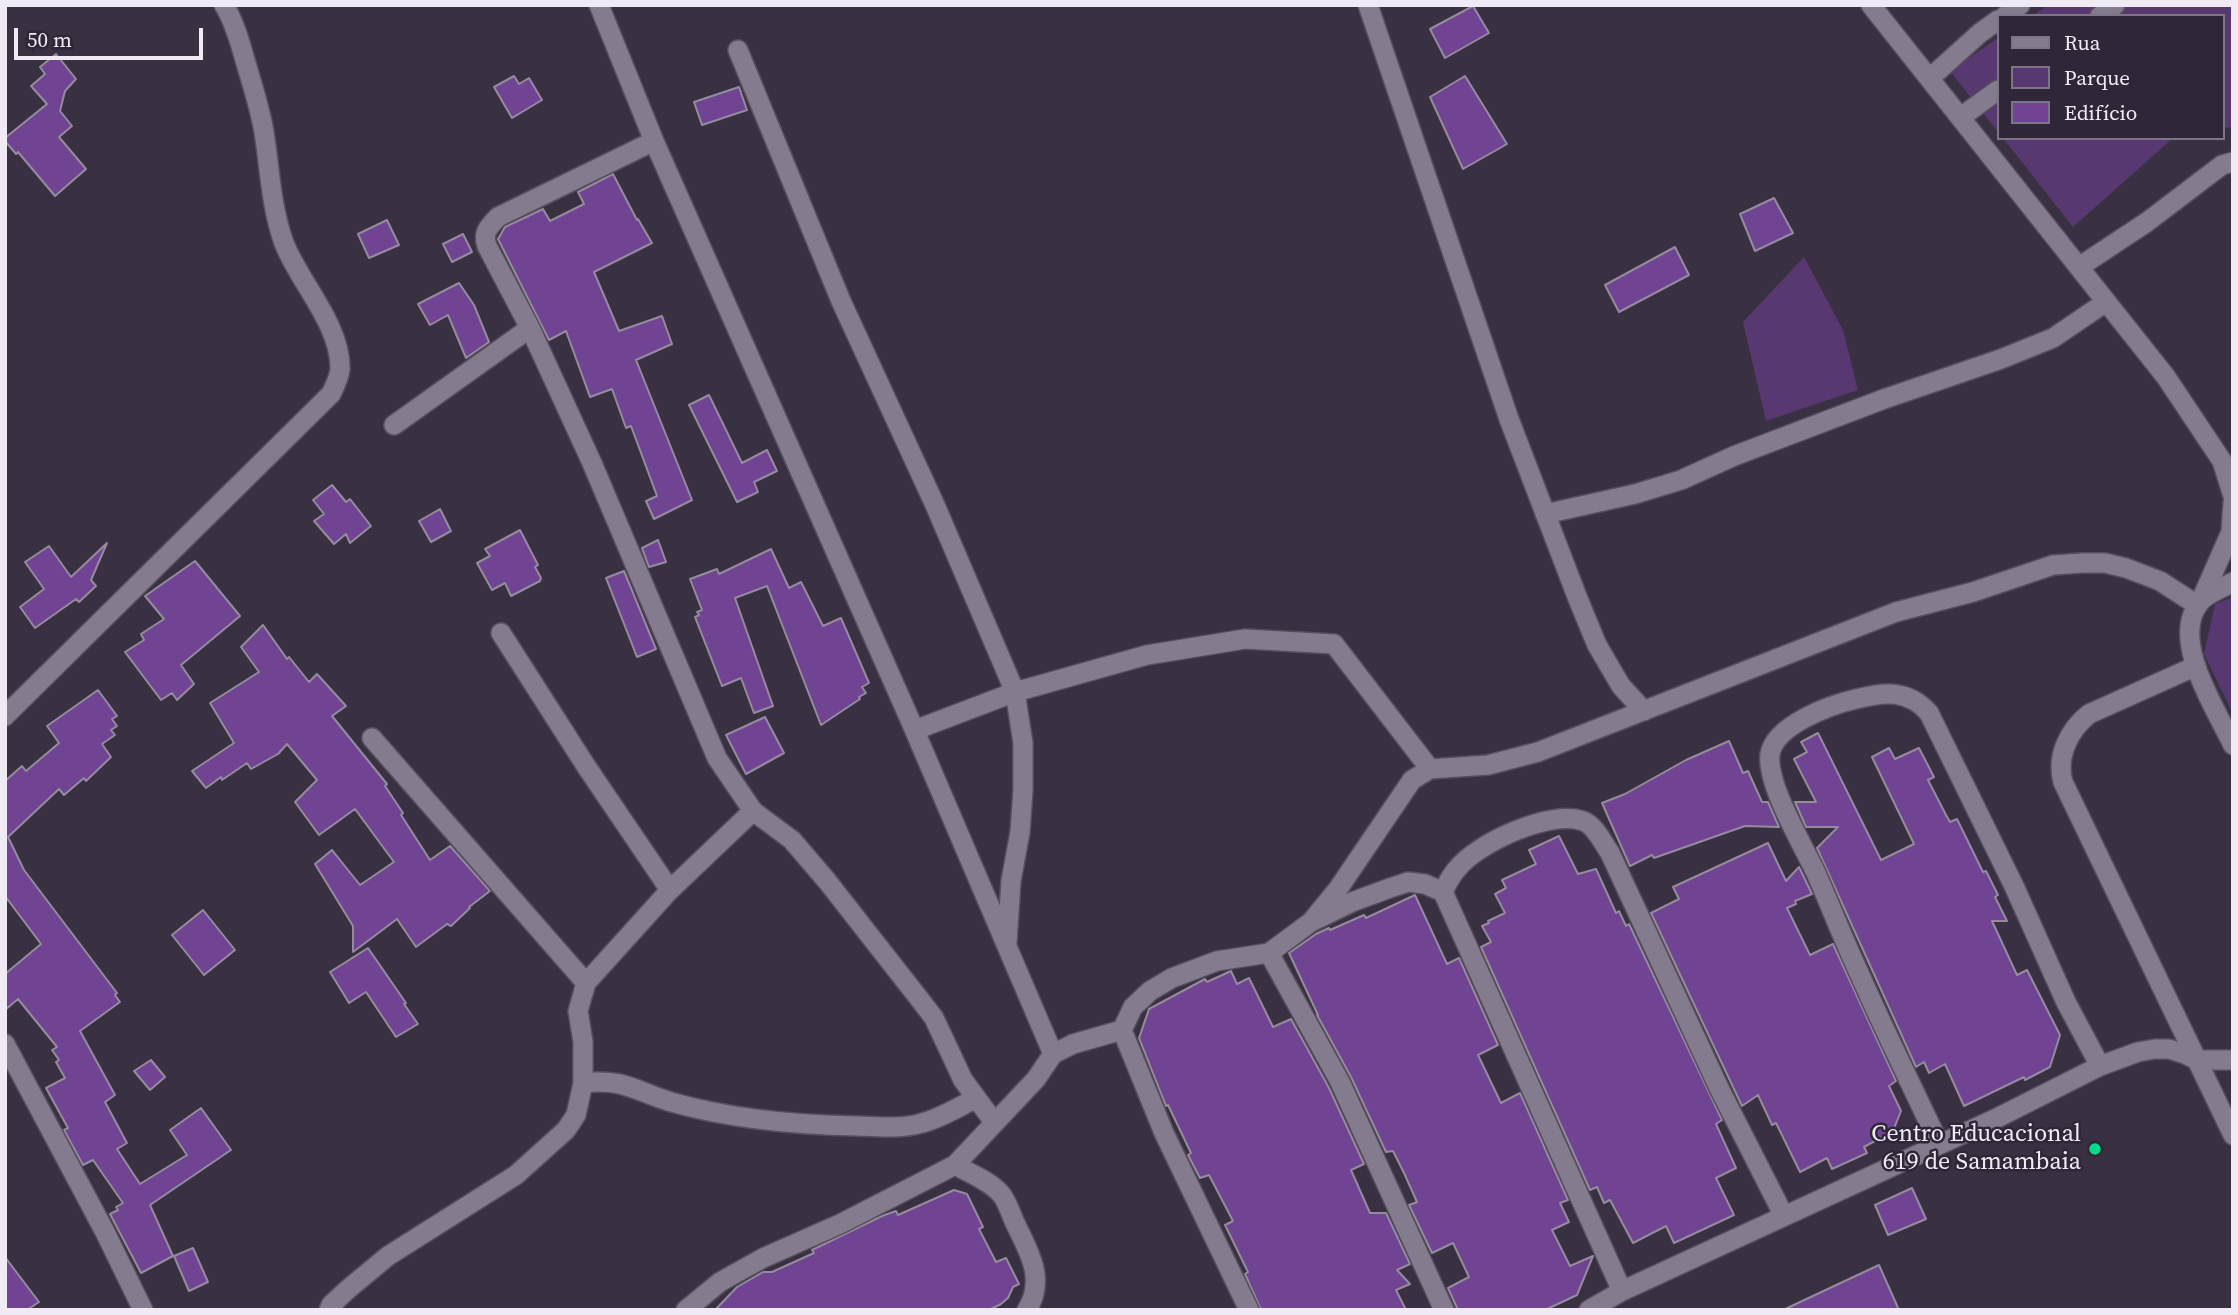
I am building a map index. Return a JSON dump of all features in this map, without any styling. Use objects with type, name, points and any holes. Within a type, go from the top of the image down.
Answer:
[{"type":"street","points":[[5,716],[331,394],[337,381],[340,371],[336,343],[285,246],[277,222],[264,130],[242,48],[224,5]]},
{"type":"street","points":[[599,5],[654,141],[915,730],[1053,1054]]},
{"type":"street","points":[[1368,5],[1509,419],[1545,514],[1597,645],[1621,686],[1644,711]]},
{"type":"street","points":[[1871,5],[2166,377],[2222,461],[2233,496]]},
{"type":"street","points":[[1930,78],[1996,21]]},
{"type":"street","points":[[738,50],[841,301],[935,505],[1015,692],[1023,743],[1023,790],[1020,832],[1011,881],[1007,946]]},
{"type":"street","points":[[1961,117],[1996,91]]},
{"type":"street","points":[[654,141],[498,218],[486,230],[484,238],[530,328],[592,463],[717,758],[753,811],[792,840],[934,1018],[963,1080],[994,1122]]},
{"type":"street","points":[[2079,267],[2147,222],[2222,165],[2233,162]]},
{"type":"street","points":[[1545,514],[1635,494],[1681,480],[1734,456],[2053,338],[2106,302]]},
{"type":"street","points":[[394,425],[530,328]]},
{"type":"street","points":[[2233,503],[2231,532],[2190,622],[2189,641],[2196,666],[2233,745]]},
{"type":"street","points":[[1311,922],[1338,889],[1412,780],[1430,769],[1488,765],[1538,752],[1896,612],[1973,592],[2053,565],[2082,562],[2105,563],[2126,568],[2160,581],[2200,602]]},
{"type":"street","points":[[2200,602],[2233,582]]},
{"type":"street","points":[[501,633],[670,890]]},
{"type":"street","points":[[915,730],[1015,692],[1147,655],[1245,639],[1334,644],[1430,769]]},
{"type":"street","points":[[2196,666],[2089,714],[2077,724],[2069,737],[2060,771],[2233,1135]]},
{"type":"street","points":[[1939,1144],[1779,796],[1771,770],[1770,753],[1777,739],[1795,723],[1840,703],[1878,694],[1896,694],[1920,702],[1929,713],[1963,780],[2066,1002],[2100,1066]]},
{"type":"street","points":[[372,738],[586,983]]},
{"type":"street","points":[[329,1310],[346,1290],[388,1256],[516,1175],[566,1130],[576,1115],[583,1083],[583,1042],[578,1011],[586,983],[670,890],[753,811]]},
{"type":"street","points":[[1443,892],[1457,868],[1471,855],[1508,834],[1536,822],[1554,818],[1581,819],[1588,823],[1610,853],[1724,1099],[1784,1216]]},
{"type":"street","points":[[1249,1310],[1164,1133],[1122,1030],[1133,1007],[1172,978],[1217,961],[1269,953],[1311,922],[1352,902],[1408,882],[1425,884],[1443,892],[1622,1291]]},
{"type":"street","points":[[1269,953],[1340,1082],[1444,1310]]},
{"type":"street","points":[[686,1310],[720,1282],[763,1258],[840,1224],[955,1165],[1035,1079],[1053,1054],[1073,1044],[1122,1030]]},
{"type":"street","points":[[5,1044],[99,1220],[143,1310]]},
{"type":"street","points":[[1589,1310],[1622,1291],[1995,1119],[2100,1066],[2138,1052],[2155,1049],[2177,1051],[2197,1060],[2233,1060]]},
{"type":"street","points":[[583,1083],[622,1083],[671,1101],[742,1117],[842,1126],[888,1127],[921,1124],[976,1098]]},
{"type":"street","points":[[955,1165],[1001,1194],[1034,1261],[1037,1282],[1034,1299],[1027,1310]]},
{"type":"green space","points":[[2048,5],[2233,5],[2233,127],[2224,128],[2224,14],[2035,14]]},
{"type":"green space","points":[[1996,39],[1996,129],[1950,71]]},
{"type":"green space","points":[[2005,140],[2171,140],[2073,227]]},
{"type":"green space","points":[[1804,257],[1843,330],[1858,390],[1766,421],[1743,322]]},
{"type":"green space","points":[[2233,597],[2233,714],[2204,654],[2215,604]]},
{"type":"building","points":[[1473,6],[1489,33],[1445,58],[1430,29]]},
{"type":"building","points":[[56,54],[76,79],[65,91],[60,111],[72,126],[59,137],[86,169],[55,196],[18,152],[16,154],[5,138],[47,104],[31,86],[45,74],[40,67]]},
{"type":"building","points":[[514,76],[519,84],[529,78],[542,100],[512,118],[494,87]]},
{"type":"building","points":[[1465,76],[1507,144],[1463,169],[1430,97]]},
{"type":"building","points":[[739,87],[747,110],[702,125],[694,102]]},
{"type":"building","points":[[613,174],[652,243],[594,272],[619,331],[662,316],[672,344],[636,360],[692,500],[654,519],[646,501],[657,496],[631,426],[626,428],[612,389],[590,397],[566,331],[549,340],[498,239],[505,227],[543,209],[550,221],[584,204],[578,192]]},
{"type":"building","points":[[1774,198],[1793,233],[1755,251],[1740,214]]},
{"type":"building","points":[[387,220],[399,245],[369,258],[358,234]]},
{"type":"building","points":[[463,234],[472,252],[452,262],[443,244]]},
{"type":"building","points":[[1675,247],[1689,275],[1619,312],[1605,285]]},
{"type":"building","points":[[459,283],[474,305],[489,342],[466,358],[448,315],[430,325],[418,304]]},
{"type":"building","points":[[709,395],[742,463],[767,450],[777,471],[754,482],[758,492],[737,502],[689,405]]},
{"type":"building","points":[[332,485],[346,502],[350,499],[371,526],[350,543],[346,534],[334,544],[314,521],[324,514],[313,500]]},
{"type":"building","points":[[440,509],[451,531],[431,542],[419,521]]},
{"type":"building","points":[[520,530],[538,565],[535,567],[541,578],[511,596],[505,583],[492,590],[477,563],[490,556],[485,549]]},
{"type":"building","points":[[658,540],[666,562],[649,567],[642,548]]},
{"type":"building","points":[[107,543],[91,580],[96,586],[79,602],[76,599],[35,628],[20,607],[44,589],[25,562],[49,546],[71,577]]},
{"type":"building","points":[[771,549],[789,588],[801,582],[823,626],[841,618],[869,683],[862,687],[866,693],[859,697],[860,699],[821,725],[767,586],[735,598],[773,706],[754,713],[741,678],[722,686],[695,617],[699,615],[697,612],[702,610],[690,579],[717,569],[719,574]]},
{"type":"building","points":[[195,561],[240,616],[181,665],[194,684],[177,700],[172,693],[161,700],[125,652],[144,640],[141,634],[164,619],[145,596]]},
{"type":"building","points":[[624,571],[656,649],[637,657],[606,578]]},
{"type":"building","points":[[263,625],[287,659],[289,657],[309,682],[317,674],[346,706],[332,716],[387,784],[385,786],[403,813],[401,815],[430,860],[450,846],[490,891],[469,907],[451,926],[447,924],[416,947],[397,919],[353,952],[353,926],[315,864],[332,850],[360,885],[394,862],[355,809],[319,835],[295,802],[317,780],[287,744],[278,754],[251,769],[247,763],[206,788],[192,771],[234,743],[210,703],[259,672],[241,647]]},
{"type":"building","points":[[98,690],[117,716],[112,719],[117,726],[111,730],[115,735],[102,744],[111,757],[86,781],[84,778],[64,795],[59,789],[8,837],[24,870],[117,993],[115,995],[120,1002],[80,1031],[115,1095],[105,1102],[127,1143],[117,1149],[140,1184],[187,1155],[170,1130],[201,1108],[231,1150],[150,1205],[173,1256],[141,1273],[110,1214],[118,1210],[116,1207],[123,1203],[93,1160],[83,1165],[64,1130],[68,1128],[46,1088],[65,1078],[56,1062],[59,1060],[52,1050],[57,1047],[18,999],[5,1010],[5,974],[41,944],[5,896],[5,781],[22,766],[26,771],[59,743],[47,726]]},
{"type":"building","points":[[765,717],[784,753],[746,774],[726,735]]},
{"type":"building","points":[[1818,733],[1881,860],[1914,844],[1872,757],[1889,748],[1895,759],[1919,748],[1934,777],[1928,780],[1946,815],[1950,822],[1957,819],[1983,872],[1986,871],[1998,895],[1995,897],[2007,921],[1992,921],[2017,975],[2027,970],[2060,1035],[2050,1067],[1964,1106],[1945,1064],[1929,1073],[1924,1062],[1916,1067],[1817,848],[1838,827],[1806,827],[1795,802],[1816,802],[1794,759],[1807,752],[1801,742]]},
{"type":"building","points":[[1729,741],[1743,773],[1748,771],[1762,802],[1768,802],[1779,827],[1745,826],[1654,858],[1652,855],[1630,866],[1602,803]]},
{"type":"building","points":[[1559,836],[1578,874],[1596,869],[1616,913],[1619,911],[1626,926],[1629,924],[1722,1120],[1716,1124],[1736,1168],[1716,1178],[1734,1215],[1674,1243],[1666,1226],[1633,1243],[1610,1200],[1604,1203],[1597,1187],[1590,1190],[1481,947],[1491,942],[1482,926],[1505,913],[1495,894],[1506,888],[1502,880],[1536,864],[1529,850]]},
{"type":"building","points":[[1768,843],[1786,881],[1799,867],[1812,894],[1795,901],[1796,904],[1787,908],[1810,955],[1833,944],[1896,1081],[1889,1086],[1901,1111],[1893,1131],[1864,1147],[1867,1153],[1832,1169],[1827,1158],[1800,1172],[1776,1123],[1772,1125],[1758,1095],[1742,1106],[1651,913],[1679,899],[1673,887]]},
{"type":"building","points":[[1415,895],[1447,964],[1459,958],[1498,1045],[1478,1055],[1501,1103],[1520,1093],[1568,1200],[1560,1203],[1569,1222],[1552,1230],[1570,1266],[1593,1256],[1577,1295],[1545,1310],[1458,1310],[1448,1288],[1469,1277],[1453,1243],[1432,1253],[1409,1205],[1417,1202],[1404,1173],[1393,1151],[1386,1152],[1289,953],[1329,928],[1330,930],[1364,915],[1366,918]]},
{"type":"building","points":[[203,910],[235,950],[204,975],[172,935]]},
{"type":"building","points":[[368,948],[418,1024],[396,1037],[366,992],[349,1003],[330,972]]},
{"type":"building","points":[[1231,971],[1237,984],[1249,978],[1273,1027],[1291,1019],[1329,1088],[1364,1164],[1351,1170],[1370,1213],[1386,1213],[1410,1264],[1397,1270],[1410,1284],[1396,1290],[1406,1310],[1261,1310],[1245,1274],[1248,1272],[1225,1225],[1233,1221],[1209,1175],[1200,1178],[1188,1155],[1191,1153],[1168,1105],[1166,1106],[1139,1038],[1149,1009],[1205,979],[1207,982]]},
{"type":"building","points":[[151,1060],[165,1077],[150,1090],[134,1071]]},
{"type":"building","points":[[1912,1188],[1926,1219],[1888,1235],[1875,1205]]},
{"type":"building","points":[[954,1190],[967,1194],[983,1227],[979,1229],[996,1262],[1006,1258],[1019,1284],[1013,1287],[1008,1298],[1001,1304],[989,1310],[715,1310],[737,1287],[763,1272],[772,1272],[814,1253],[812,1250],[882,1216],[896,1211],[898,1215]]},
{"type":"building","points":[[193,1248],[208,1282],[189,1291],[174,1256]]},
{"type":"building","points":[[5,1257],[39,1302],[27,1310],[5,1310]]},
{"type":"building","points":[[1879,1265],[1899,1310],[1783,1310]]},
{"type":"place","name":"Centro Educacional 619 de Samambaia","points":[[2095,1149]]}]
